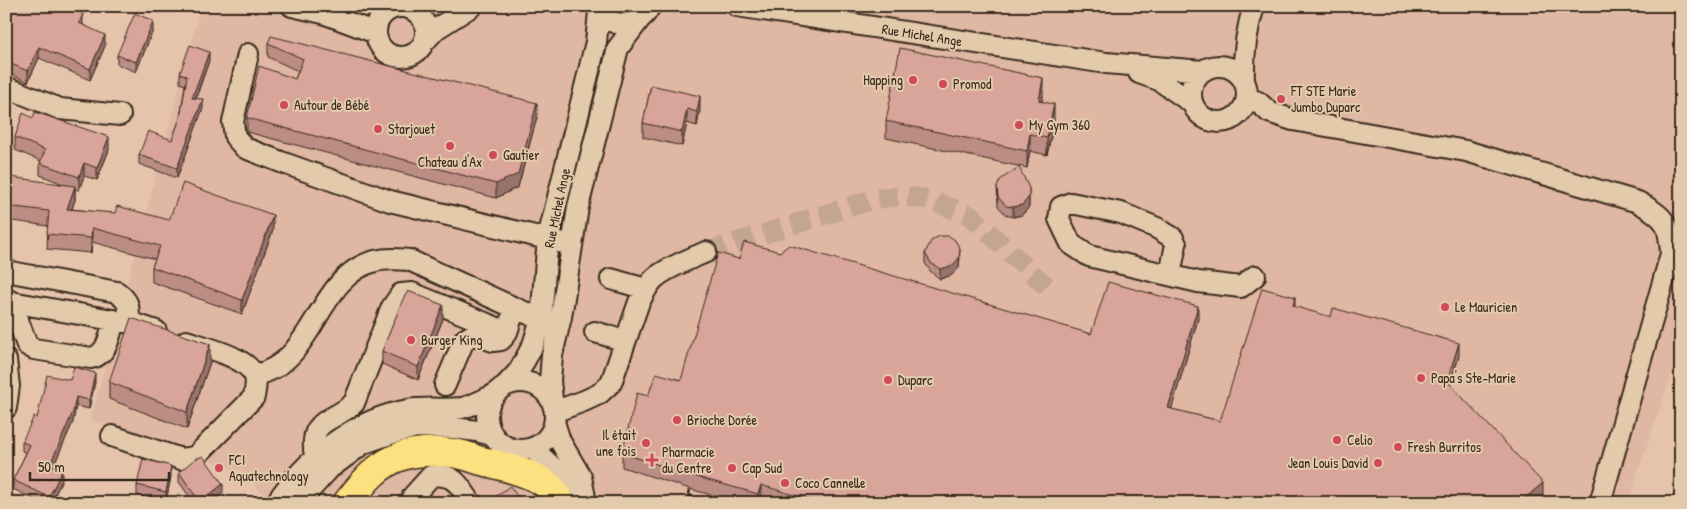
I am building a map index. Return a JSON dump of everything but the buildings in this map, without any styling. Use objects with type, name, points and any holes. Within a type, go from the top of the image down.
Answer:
[{"type":"highway","points":[[347,503],[366,479],[379,467],[401,456],[430,452],[453,453],[518,470],[546,484],[558,496],[561,503]]},
{"type":"street","points":[[292,6],[379,24]]},
{"type":"street","points":[[422,18],[455,6]]},
{"type":"street","points":[[425,41],[426,25],[422,18],[411,9],[405,7],[392,8],[379,24],[378,42],[383,49],[389,54],[406,57],[414,54],[421,48],[436,29],[472,6]]},
{"type":"street","name":"Rue Michel Ange","points":[[737,6],[1106,64],[1233,70],[1245,90],[1244,107],[1239,114],[1231,119],[1213,122],[1200,115],[1192,103],[1159,80],[1106,64]]},
{"type":"street","points":[[1254,6],[1247,32],[1243,62],[1245,90],[1269,112],[1293,120],[1466,151],[1638,202],[1658,213],[1670,230],[1671,254],[1600,503]]},
{"type":"street","points":[[598,9],[607,20],[617,24],[628,24],[644,13]]},
{"type":"street","name":"Rue Michel Ange","points":[[549,323],[548,238],[596,42],[598,9]]},
{"type":"street","name":"Rue Michel Ange","points":[[499,390],[519,371],[533,345],[549,323],[572,244],[578,207],[618,48],[644,13]]},
{"type":"street","points":[[1192,103],[1192,85],[1197,77],[1230,57],[1247,32]]},
{"type":"street","points":[[248,54],[233,122],[235,137],[245,148],[390,202],[572,244]]},
{"type":"street","points":[[6,87],[60,109],[120,116]]},
{"type":"street","points":[[1170,275],[1176,244],[1173,238],[1157,228],[1121,213],[1071,203],[1061,207],[1060,219],[1071,244],[1089,256],[1198,282],[1241,287],[1255,276]]},
{"type":"street","points":[[554,412],[599,394],[610,383],[639,302],[646,289],[655,277],[706,252]]},
{"type":"street","points":[[255,375],[268,373],[292,356],[338,286],[354,271],[374,261],[410,260],[549,323],[552,355],[550,381],[554,412],[560,441],[581,477],[586,503]]},
{"type":"street","points":[[6,271],[117,292],[129,306],[104,351],[98,357],[91,358],[34,349],[27,345],[9,301]]},
{"type":"street","points":[[611,279],[646,289]]},
{"type":"street","points":[[315,458],[315,432],[320,425],[354,403],[392,307],[401,294],[412,293],[507,332]]},
{"type":"street","points":[[9,301],[121,321],[233,357],[248,367],[255,375],[254,397],[195,457],[181,459],[112,436]]},
{"type":"street","points":[[445,384],[464,340],[471,336],[479,336],[492,340],[501,340],[507,332],[515,308]]},
{"type":"street","points":[[595,332],[625,342]]},
{"type":"street","points":[[6,360],[10,386],[6,408]]},
{"type":"street","points":[[276,503],[287,487],[315,458],[332,444],[370,421],[408,410],[464,407],[515,382],[526,382],[536,385],[545,391],[554,412],[550,436],[542,444],[532,449],[521,451],[510,449],[500,444],[492,435],[486,415],[488,405],[499,390]]},
{"type":"street","points":[[298,503],[330,468],[364,444],[390,434],[416,427],[454,428],[492,435]]},
{"type":"street","points":[[532,449],[561,475],[569,488],[572,503]]},
{"type":"street","points":[[413,496],[431,476],[441,475],[451,477],[459,484],[471,503]]},
{"type":"path","points":[[686,503],[690,489]]},
{"type":"path","points":[[688,496],[712,503]]},
{"type":"shaded area","points":[[201,6],[1681,6],[1681,351],[1628,503],[270,503],[246,473],[91,420]]},
{"type":"tunnel","points":[[706,252],[874,199],[901,196],[928,199],[971,216],[1047,287]]},
{"type":"place","name":"Happing","points":[[913,80]]},
{"type":"place","name":"Promod","points":[[943,84]]},
{"type":"place","name":"FT STE Marie Jumbo Duparc","points":[[1281,99]]},
{"type":"place","name":"Autour de Bébé","points":[[284,105]]},
{"type":"place","name":"My Gym 360","points":[[1019,125]]},
{"type":"place","name":"Starjouet","points":[[378,129]]},
{"type":"place","name":"Chateau d'Ax","points":[[450,146]]},
{"type":"place","name":"Gautier","points":[[493,155]]},
{"type":"place","name":"Le Mauricien","points":[[1445,307]]},
{"type":"place","name":"Burger King","points":[[411,340]]},
{"type":"place","name":"Papa's Ste-Marie","points":[[1421,378]]},
{"type":"place","name":"Duparc","points":[[888,380]]},
{"type":"place","name":"Brioche Dorée","points":[[677,420]]},
{"type":"place","name":"Celio","points":[[1337,440]]},
{"type":"place","name":"Il était une fois","points":[[646,443]]},
{"type":"place","name":"Fresh Burritos","points":[[1398,447]]},
{"type":"place","name":"Pharmacie du Centre","points":[[652,460]]},
{"type":"place","name":"Jean Louis David","points":[[1378,463]]},
{"type":"place","name":"FCI Aquatechnology","points":[[219,468]]},
{"type":"place","name":"Cap Sud","points":[[732,468]]},
{"type":"place","name":"Coco Cannelle","points":[[785,483]]}]
